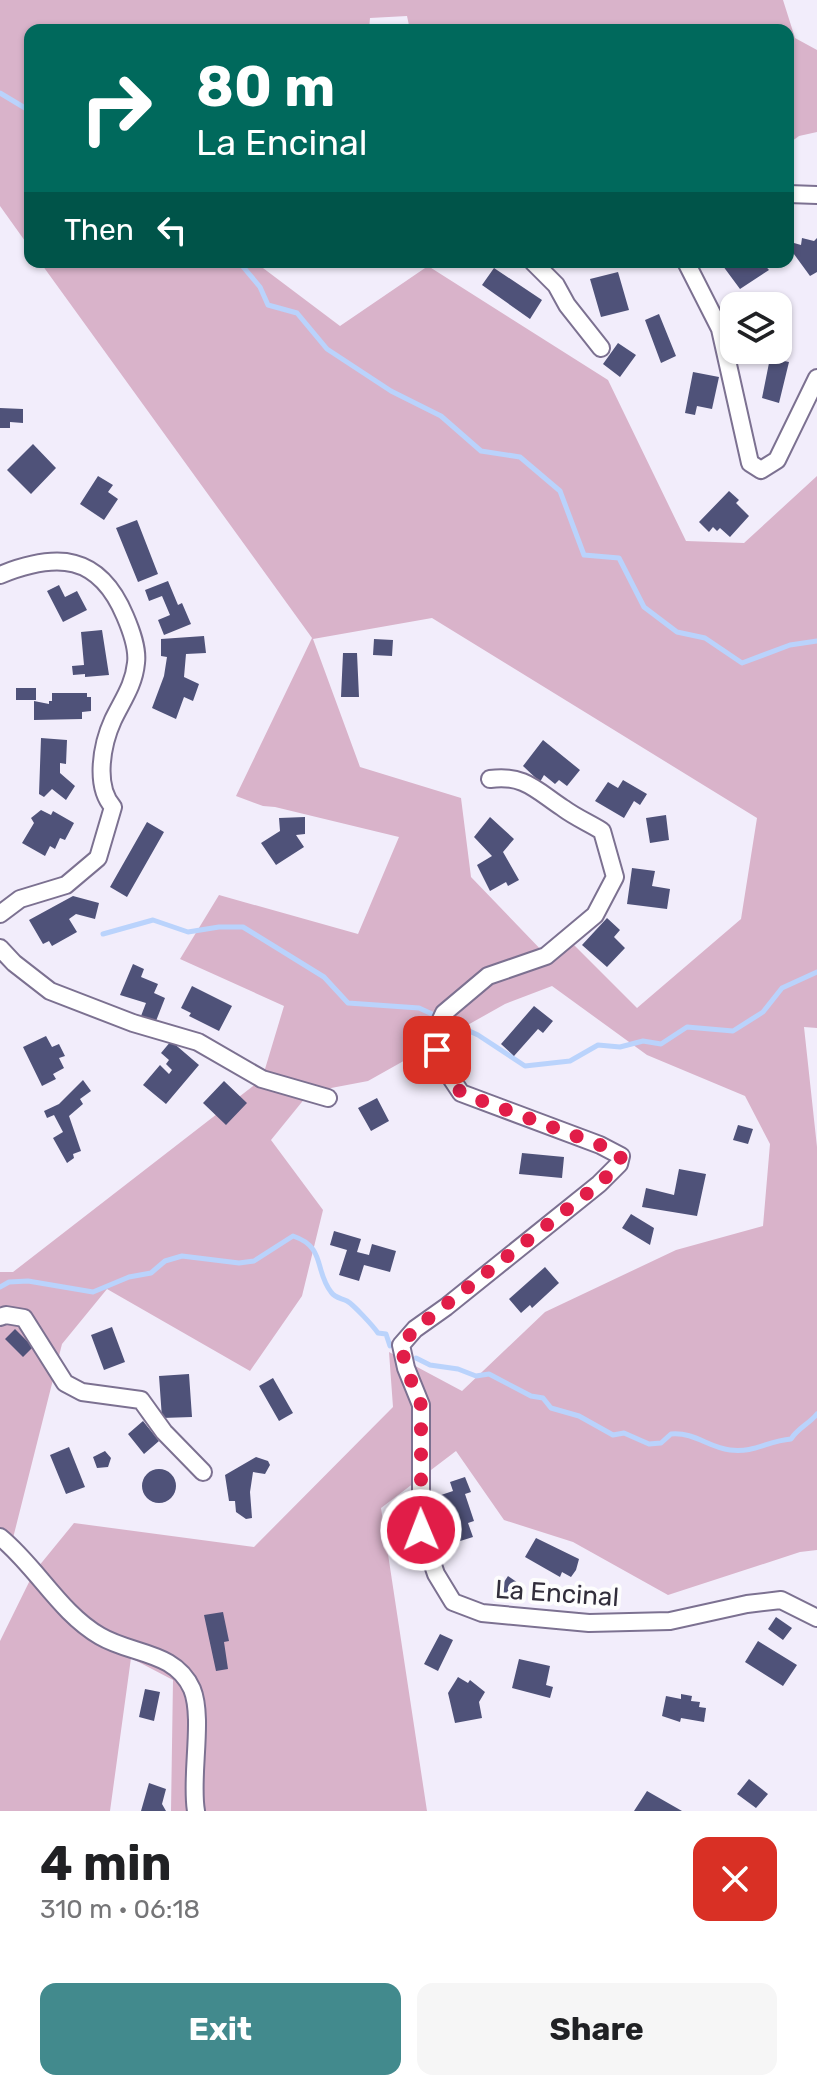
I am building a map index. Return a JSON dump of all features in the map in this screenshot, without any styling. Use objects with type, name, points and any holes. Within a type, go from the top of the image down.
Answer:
[{"type":"street","points":[[794,194],[817,195]]},
{"type":"street","points":[[539,268],[556,285],[567,305],[601,348]]},
{"type":"street","points":[[689,268],[720,329],[750,463],[761,470],[777,460],[817,378]]},
{"type":"street","points":[[0,575],[19,567],[56,560],[81,563],[119,600],[137,657],[132,686],[112,723],[103,756],[103,789],[106,800],[113,807],[98,858],[66,885],[20,899],[0,914]]},
{"type":"street","name":"La Encinal","points":[[490,779],[505,777],[532,784],[565,810],[602,831],[615,877],[595,915],[546,956],[488,976],[444,1013],[436,1030],[437,1050],[461,1093],[600,1145],[621,1156],[619,1164],[599,1184],[415,1329],[401,1345],[406,1368],[421,1405],[421,1530],[436,1574],[453,1602],[482,1613],[589,1623],[670,1621],[781,1600],[817,1618]]},
{"type":"street","points":[[0,948],[50,991],[133,1023],[198,1042],[262,1079],[328,1098]]},
{"type":"street","points":[[0,1317],[24,1318],[65,1383],[82,1392],[141,1400],[164,1432],[203,1472]]},
{"type":"street","points":[[0,1537],[92,1631],[130,1650],[166,1659],[176,1665],[184,1676],[196,1702],[196,1811]]},
{"type":"shaded area","points":[[0,0],[783,0],[791,24],[409,24],[407,16],[370,18],[370,24],[24,24],[24,240],[0,206]]},
{"type":"shaded area","points":[[794,35],[817,50],[817,132],[794,140]]},
{"type":"shaded area","points":[[44,268],[263,268],[340,326],[425,268],[431,268],[608,380],[686,541],[744,543],[817,476],[817,1028],[804,1027],[817,1147],[817,1550],[800,1552],[668,1595],[573,1542],[504,1520],[456,1451],[381,1508],[427,1811],[171,1811],[173,1680],[131,1658],[110,1811],[0,1811],[0,1641],[34,1572],[74,1523],[254,1547],[393,1407],[389,1352],[462,1391],[545,1312],[676,1250],[763,1226],[770,1144],[745,1096],[647,1055],[552,986],[505,1004],[368,1081],[310,1092],[271,1140],[323,1210],[302,1296],[250,1371],[107,1289],[62,1344],[11,1546],[0,1537],[0,1272],[13,1272],[262,1079],[284,1006],[180,959],[219,895],[358,934],[399,837],[263,806],[236,796],[312,638]],"holes":[[[432,618],[757,818],[741,919],[637,1008],[567,938],[546,955],[471,877],[461,798],[360,767],[313,639]]]},
{"type":"building","points":[[802,238],[814,241],[817,238],[817,272],[810,276],[794,254],[794,243],[801,245]]},
{"type":"building","points":[[494,268],[542,300],[530,319],[482,285]]},
{"type":"building","points":[[724,268],[769,270],[740,289]]},
{"type":"building","points":[[618,272],[629,310],[601,317],[590,279]]},
{"type":"building","points":[[659,314],[676,356],[661,363],[645,320]]},
{"type":"building","points":[[618,343],[636,355],[620,377],[603,364]]},
{"type":"building","points":[[769,364],[789,364],[779,403],[762,398]]},
{"type":"building","points":[[693,372],[719,377],[712,409],[697,406],[695,415],[685,413]]},
{"type":"building","points":[[0,408],[23,409],[23,423],[10,422],[10,428],[0,428]]},
{"type":"building","points":[[33,444],[56,468],[31,494],[7,470]]},
{"type":"building","points":[[98,476],[113,485],[108,492],[118,499],[104,520],[80,504]]},
{"type":"building","points":[[729,491],[749,516],[730,537],[720,528],[717,531],[713,527],[709,532],[699,522]]},
{"type":"building","points":[[137,520],[158,574],[138,582],[116,528]]},
{"type":"building","points":[[168,581],[178,605],[182,603],[191,624],[164,635],[158,620],[170,615],[162,596],[149,601],[145,590]]},
{"type":"building","points":[[59,585],[65,597],[77,591],[87,610],[63,622],[47,591]]},
{"type":"building","points":[[102,630],[109,675],[73,675],[72,666],[84,665],[81,632]]},
{"type":"building","points":[[204,636],[206,653],[186,654],[184,677],[199,684],[193,701],[184,697],[176,719],[152,708],[164,676],[167,657],[161,656],[161,639]]},
{"type":"building","points":[[374,639],[393,640],[392,656],[373,655]]},
{"type":"building","points":[[343,653],[357,653],[359,697],[341,697]]},
{"type":"building","points":[[16,688],[36,688],[36,700],[16,700]]},
{"type":"building","points":[[52,693],[87,693],[87,697],[91,697],[91,711],[82,712],[82,719],[34,720],[34,701],[49,704]]},
{"type":"building","points":[[41,738],[67,740],[66,764],[60,763],[60,773],[75,786],[66,800],[52,789],[44,797],[39,794]]},
{"type":"building","points":[[543,740],[580,770],[567,786],[559,780],[555,784],[544,775],[540,782],[523,766]]},
{"type":"building","points":[[623,780],[647,794],[640,805],[634,801],[624,818],[595,801],[608,782],[618,788]]},
{"type":"building","points":[[41,810],[51,815],[53,811],[74,823],[65,840],[60,838],[55,849],[50,846],[45,856],[22,843],[34,823],[31,818]]},
{"type":"building","points":[[666,815],[669,840],[650,843],[646,818]]},
{"type":"building","points":[[305,817],[305,834],[296,835],[304,847],[276,865],[261,843],[280,831],[279,818]]},
{"type":"building","points":[[490,817],[514,839],[503,852],[519,880],[508,886],[506,882],[490,891],[477,865],[492,856],[474,837]]},
{"type":"building","points":[[147,822],[164,832],[127,897],[110,887]]},
{"type":"building","points":[[632,868],[655,871],[652,886],[670,889],[667,909],[627,904]]},
{"type":"building","points":[[73,896],[99,903],[95,919],[76,914],[69,919],[77,932],[52,946],[49,941],[43,944],[29,920]]},
{"type":"building","points":[[607,918],[620,930],[614,937],[625,948],[607,967],[582,945]]},
{"type":"building","points":[[133,964],[144,969],[141,977],[158,984],[154,993],[165,998],[156,1021],[141,1016],[146,1003],[120,995]]},
{"type":"building","points":[[192,986],[232,1006],[219,1031],[189,1016],[191,1013],[181,1008]]},
{"type":"building","points":[[534,1006],[553,1021],[543,1033],[538,1029],[514,1056],[501,1044]]},
{"type":"building","points":[[46,1036],[52,1047],[59,1044],[65,1056],[59,1058],[64,1068],[53,1074],[56,1079],[42,1086],[23,1047]]},
{"type":"building","points":[[171,1041],[199,1065],[166,1104],[143,1085],[160,1065],[169,1074],[172,1070],[166,1064],[169,1060],[161,1053]]},
{"type":"building","points":[[83,1080],[91,1091],[80,1099],[83,1104],[69,1116],[81,1151],[73,1154],[74,1158],[67,1163],[53,1138],[63,1132],[54,1115],[47,1118],[44,1111],[59,1104]]},
{"type":"building","points":[[224,1081],[247,1103],[226,1125],[203,1103]]},
{"type":"building","points":[[377,1098],[389,1121],[371,1131],[358,1108]]},
{"type":"building","points":[[738,1125],[753,1129],[748,1144],[733,1140]]},
{"type":"building","points":[[522,1153],[564,1157],[562,1178],[519,1174]]},
{"type":"building","points":[[679,1169],[706,1174],[697,1216],[642,1207],[646,1188],[674,1195]]},
{"type":"building","points":[[631,1214],[654,1228],[650,1245],[622,1228]]},
{"type":"building","points":[[334,1231],[361,1239],[357,1252],[369,1255],[372,1244],[396,1251],[390,1272],[364,1265],[359,1281],[339,1275],[347,1250],[330,1245]]},
{"type":"building","points":[[545,1267],[559,1283],[532,1308],[530,1305],[521,1313],[509,1299]]},
{"type":"building","points":[[112,1327],[125,1362],[104,1370],[91,1335]]},
{"type":"building","points":[[15,1329],[33,1347],[23,1357],[5,1339]]},
{"type":"building","points":[[189,1374],[192,1417],[162,1418],[159,1376]]},
{"type":"building","points":[[273,1378],[293,1413],[279,1421],[259,1386]]},
{"type":"building","points":[[143,1421],[159,1441],[144,1454],[128,1434]]},
{"type":"building","points":[[69,1447],[85,1487],[66,1494],[50,1455]]},
{"type":"building","points":[[105,1451],[111,1458],[108,1467],[97,1468],[93,1457]]},
{"type":"building","points":[[256,1457],[268,1461],[270,1465],[265,1474],[253,1472],[250,1492],[252,1518],[246,1519],[236,1512],[235,1501],[229,1501],[225,1475]]},
{"type":"building","points":[[159,1469],[171,1474],[176,1486],[171,1498],[159,1503],[147,1498],[142,1486],[147,1474]]},
{"type":"building","points":[[465,1477],[471,1492],[465,1494],[474,1521],[468,1523],[473,1537],[457,1542],[441,1495],[453,1491],[450,1482]]},
{"type":"building","points":[[536,1538],[579,1559],[571,1577],[562,1572],[560,1577],[525,1557]]},
{"type":"building","points":[[508,1576],[521,1585],[511,1600],[498,1591]]},
{"type":"building","points":[[223,1612],[229,1641],[224,1642],[228,1669],[216,1671],[204,1615]]},
{"type":"building","points":[[776,1617],[792,1628],[783,1640],[768,1629]]},
{"type":"building","points":[[440,1634],[453,1640],[438,1671],[424,1664]]},
{"type":"building","points":[[758,1641],[797,1665],[783,1686],[745,1662]]},
{"type":"building","points":[[519,1659],[550,1666],[546,1685],[553,1687],[550,1698],[512,1688]]},
{"type":"building","points":[[458,1677],[468,1683],[470,1680],[485,1692],[479,1702],[482,1718],[455,1723],[448,1693]]},
{"type":"building","points":[[145,1689],[160,1692],[154,1721],[139,1717]]},
{"type":"building","points":[[681,1694],[692,1696],[691,1701],[700,1702],[699,1707],[706,1708],[704,1722],[681,1718],[680,1722],[662,1716],[666,1696],[681,1699]]},
{"type":"building","points":[[749,1779],[768,1794],[756,1808],[737,1794]]},
{"type":"building","points":[[149,1783],[166,1789],[162,1804],[166,1811],[141,1811]]},
{"type":"building","points":[[647,1791],[682,1811],[634,1811]]},
{"type":"waterway","points":[[0,93],[24,107]]},
{"type":"waterway","points":[[244,268],[260,287],[268,305],[297,313],[327,349],[391,391],[441,416],[481,451],[520,457],[560,491],[584,555],[619,558],[644,607],[677,632],[705,638],[742,663],[790,645],[817,641]]},
{"type":"waterway","points":[[103,934],[153,920],[188,932],[243,927],[324,977],[348,1003],[419,1008],[478,1035],[525,1066],[570,1061],[598,1045],[620,1047],[643,1041],[661,1044],[687,1027],[733,1031],[763,1012],[782,988],[817,972]]},
{"type":"waterway","points":[[0,1287],[9,1282],[28,1281],[93,1292],[129,1277],[151,1273],[165,1261],[182,1256],[239,1263],[254,1261],[293,1236],[310,1246],[315,1253],[333,1294],[350,1303],[378,1333],[386,1334],[390,1346]]},
{"type":"waterway","points":[[416,1358],[430,1365],[458,1369],[476,1376],[489,1374],[531,1396],[543,1398],[551,1408],[579,1416],[613,1435],[624,1433],[649,1444],[661,1443],[671,1434],[679,1434],[730,1450],[747,1450],[791,1439],[817,1414]]},
{"type":"route","points":[[421,1530],[421,1405],[406,1368],[401,1345],[415,1329],[599,1184],[619,1164],[621,1156],[600,1145],[461,1093],[437,1050]]}]
